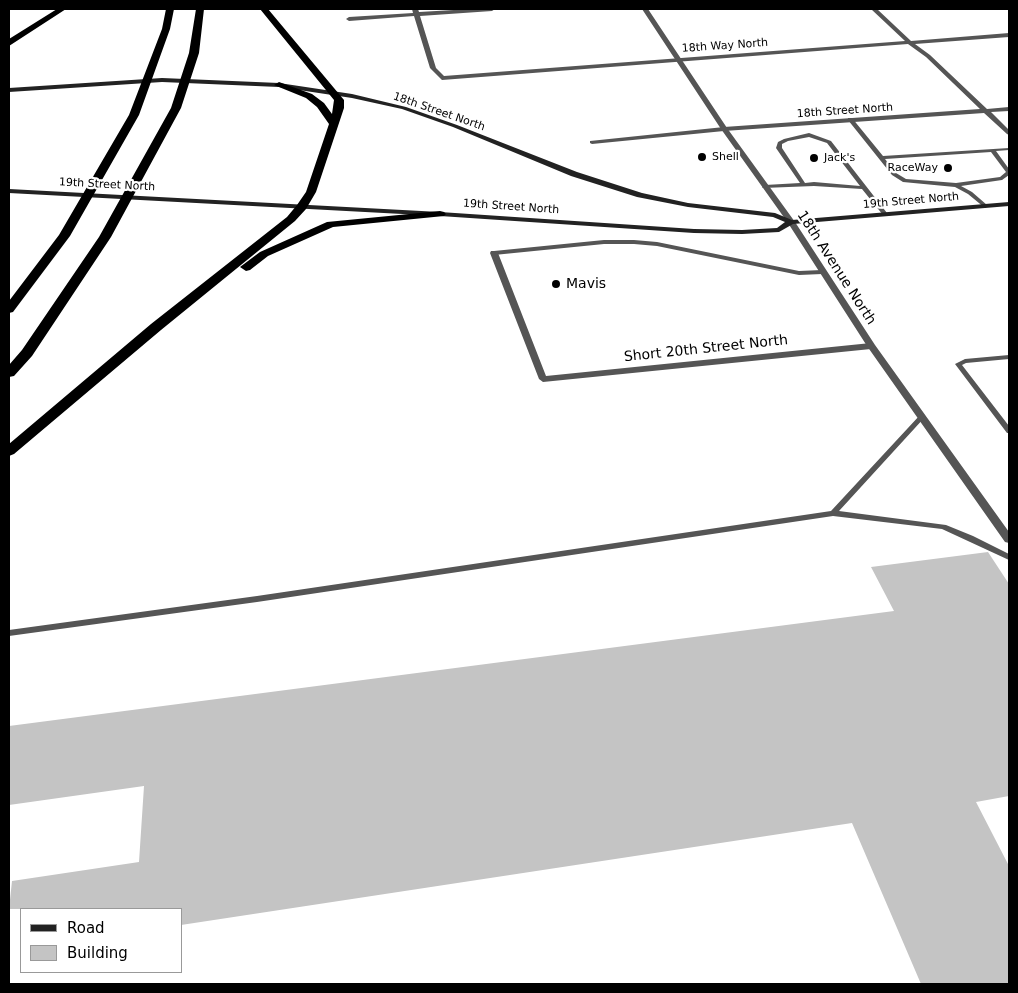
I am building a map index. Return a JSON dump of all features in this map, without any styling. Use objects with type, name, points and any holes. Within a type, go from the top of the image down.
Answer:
[{"type":"highway","points":[[9,43],[62,9]]},
{"type":"highway","points":[[9,309],[64,236],[134,115],[166,30],[170,9]]},
{"type":"highway","points":[[9,373],[27,353],[104,237],[176,108],[194,53],[200,9]]},
{"type":"highway","points":[[9,451],[156,327],[291,219],[302,207],[311,192],[339,108],[339,100],[264,9]]},
{"type":"highway","points":[[279,85],[309,96],[321,105],[333,123]]},
{"type":"highway","points":[[156,327],[264,254],[331,224],[440,214]]},
{"type":"main road","name":"18th Street North","points":[[9,90],[162,80],[279,85],[334,93],[404,108],[455,126],[574,174],[640,195],[688,205],[775,215],[791,222]]},
{"type":"main road","name":"19th Street North","points":[[9,191],[440,214],[694,231],[779,230],[791,222],[1009,204]]},
{"type":"street","points":[[349,18],[416,11],[492,9]]},
{"type":"street","name":"18th Avenue North","points":[[645,9],[724,129],[791,222],[871,346],[1009,539]]},
{"type":"street","points":[[874,9],[909,42],[924,51],[1009,133]]},
{"type":"street","name":"18th Way North","points":[[416,11],[433,68],[442,78],[1009,35]]},
{"type":"street","name":"18th Street North","points":[[592,142],[850,119],[1009,109]]},
{"type":"street","name":"Short 20th Street North","points":[[494,253],[543,379],[871,346]]},
{"type":"lane","points":[[850,119],[894,174],[904,180],[956,185],[1002,178],[1009,172],[992,150]]},
{"type":"lane","points":[[802,123],[809,135]]},
{"type":"lane","points":[[803,184],[779,148],[780,143],[786,140],[809,135],[829,142],[885,214]]},
{"type":"lane","points":[[882,158],[1009,149]]},
{"type":"lane","points":[[765,187],[803,184],[851,185],[864,188]]},
{"type":"lane","points":[[956,185],[970,193],[985,206]]},
{"type":"lane","points":[[494,253],[604,242],[634,242],[657,244],[799,273],[822,272]]},
{"type":"lane","points":[[1009,357],[965,361],[958,364],[1009,432]]},
{"type":"lane","points":[[833,513],[922,417]]},
{"type":"lane","points":[[9,633],[266,598],[833,513],[943,527],[1009,557]]},
{"type":"building","points":[[988,552],[1009,584],[1009,796],[976,802],[1009,866],[1009,984],[921,984],[852,823],[182,925],[182,908],[9,909],[12,881],[139,862],[144,786],[9,805],[9,726],[894,611],[871,567]]},
{"type":"place","name":"Shell","points":[[702,157]]},
{"type":"place","name":"Jack's","points":[[814,158]]},
{"type":"place","name":"RaceWay","points":[[948,168]]},
{"type":"place","name":"Mavis","points":[[556,284]]}]
